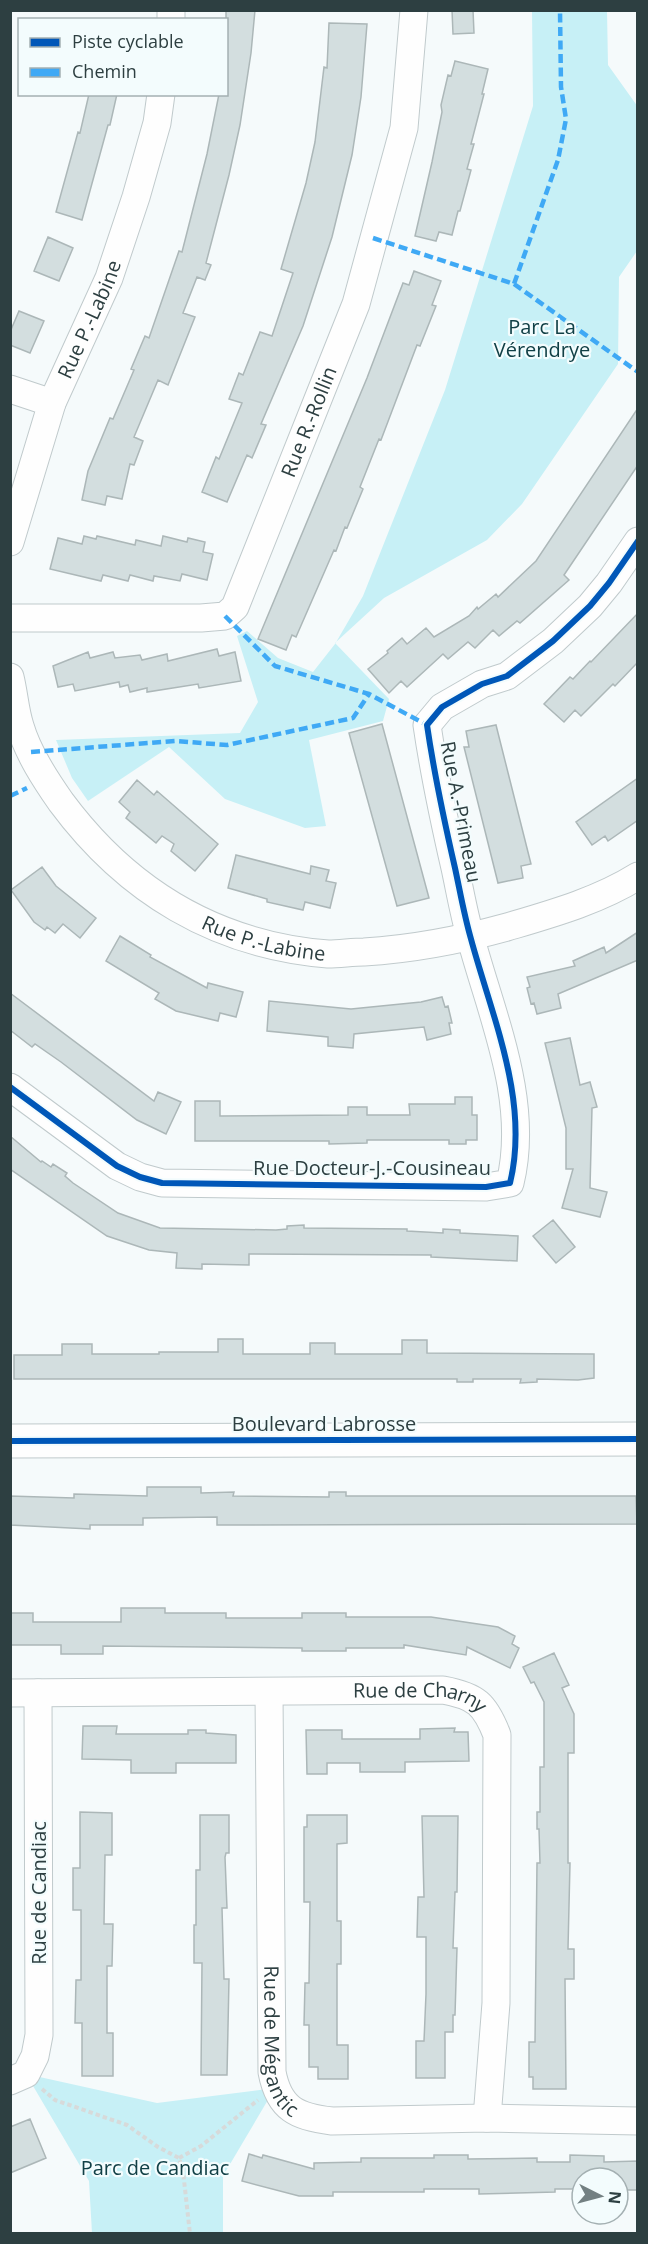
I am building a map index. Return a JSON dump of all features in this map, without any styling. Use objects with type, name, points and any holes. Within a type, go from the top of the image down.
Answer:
[{"type":"main road","name":"Boulevard Labrosse","points":[[10,1442],[638,1439]]},
{"type":"street","name":"Rue R.-Rollin","points":[[10,618],[201,618],[225,616],[235,607],[356,304],[404,128],[414,10]]},
{"type":"street","name":"Rue P.-Labine","points":[[10,542],[52,403],[109,278],[136,197],[157,123],[161,96]]},
{"type":"street","points":[[10,389],[52,403]]},
{"type":"street","name":"Rue A.-Primeau","points":[[470,937],[434,776],[427,725],[442,707],[482,684],[507,676],[553,641],[590,606],[638,541]]},
{"type":"street","name":"Rue P.-Labine","points":[[10,677],[20,727],[45,779],[83,832],[121,869],[162,900],[224,932],[278,946],[329,954],[396,950],[470,937],[556,913],[624,885],[638,876]]},
{"type":"street","name":"Rue Docteur-J.-Cousineau","points":[[10,1087],[117,1166],[140,1178],[162,1183],[486,1187],[510,1183],[515,1162],[517,1125],[504,1053],[470,937]]},
{"type":"street","name":"Rue de Charny","points":[[10,1693],[443,1690],[465,1694],[478,1701],[489,1716],[497,1735],[496,1992],[487,2118]]},
{"type":"street","name":"Rue de Mégantic","points":[[269,1692],[271,2046],[275,2088],[284,2105],[298,2114],[332,2121],[487,2118],[638,2121]]},
{"type":"street","name":"Rue de Candiac","points":[[18,2078],[35,2056],[39,2035],[38,1693]]},
{"type":"path","points":[[18,2078],[55,2100],[127,2125],[158,2148],[179,2158],[183,2171],[190,2234]]},
{"type":"path","points":[[179,2158],[201,2146],[241,2112],[275,2088]]},
{"type":"green space","name":"Parc La Vérendrye","points":[[532,11],[607,11],[608,65],[638,107],[637,251],[619,277],[618,364],[522,504],[487,540],[384,598],[336,642],[363,596],[445,390],[533,106]]},
{"type":"green space","points":[[247,631],[278,658],[313,672],[335,643],[389,699],[383,721],[309,740],[326,826],[305,828],[225,799],[169,747],[88,801],[72,778],[56,740],[240,733],[258,702],[237,636]]},
{"type":"green space","name":"Parc de Candiac","points":[[26,2074],[157,2103],[275,2088],[223,2176],[223,2233],[92,2233],[89,2181]]},
{"type":"building","points":[[226,10],[255,10],[240,125],[206,263],[211,265],[205,280],[197,277],[183,313],[195,317],[168,385],[158,380],[134,437],[143,441],[134,465],[130,464],[122,499],[107,496],[105,505],[82,500],[88,471],[110,418],[113,419],[134,370],[131,369],[145,336],[149,338],[179,251],[182,252],[207,154],[219,96],[228,96],[228,18],[226,18]]},
{"type":"building","points":[[452,10],[473,10],[474,33],[453,34]]},
{"type":"building","points":[[329,23],[367,24],[361,97],[352,155],[332,237],[303,326],[261,424],[266,425],[252,458],[247,455],[227,502],[202,492],[216,457],[219,459],[242,403],[229,399],[239,373],[243,375],[260,332],[272,336],[293,273],[281,269],[306,183],[315,142],[324,67],[327,68]]},
{"type":"building","points":[[455,61],[488,69],[471,144],[474,144],[467,169],[471,170],[460,211],[458,211],[452,235],[439,232],[436,241],[415,236],[442,112],[441,105],[448,75],[451,76]]},
{"type":"building","points":[[89,96],[117,96],[82,220],[56,212],[78,132],[80,133]]},
{"type":"building","points":[[48,237],[73,248],[59,281],[34,271]]},
{"type":"building","points":[[414,271],[441,281],[432,305],[436,306],[420,346],[417,345],[381,440],[379,439],[360,487],[363,489],[347,528],[345,527],[336,551],[334,550],[296,637],[292,635],[286,650],[258,639],[367,378],[403,283],[409,285]]},
{"type":"building","points":[[19,311],[44,321],[30,353],[10,345],[10,332]]},
{"type":"building","points":[[638,408],[638,465],[564,575],[569,580],[520,623],[517,621],[499,636],[493,630],[475,648],[468,642],[448,659],[443,654],[407,687],[401,681],[389,693],[368,669],[402,638],[407,644],[426,628],[434,637],[469,616],[477,607],[478,609],[496,594],[498,597],[536,561]]},
{"type":"building","points":[[84,536],[96,539],[97,536],[135,545],[136,540],[161,546],[163,536],[187,542],[188,538],[205,542],[203,552],[213,554],[207,580],[182,574],[180,581],[154,576],[153,581],[130,575],[128,581],[103,575],[101,581],[50,569],[58,538],[82,544]]},
{"type":"building","points":[[638,613],[638,662],[581,716],[575,710],[564,722],[544,704],[570,677],[573,679],[591,662]]},
{"type":"building","points":[[217,649],[219,656],[235,652],[241,681],[199,688],[198,684],[147,692],[147,688],[130,692],[128,685],[120,687],[119,682],[75,691],[73,684],[58,687],[53,666],[88,652],[90,658],[113,652],[115,658],[140,655],[142,660],[167,654],[168,661]]},
{"type":"building","points":[[382,724],[429,898],[397,906],[349,733]]},
{"type":"building","points":[[496,725],[531,864],[521,866],[523,878],[498,883],[464,747],[469,747],[466,731]]},
{"type":"building","points":[[638,778],[638,820],[608,841],[605,836],[592,845],[576,822]]},
{"type":"building","points":[[137,780],[154,795],[157,791],[218,844],[195,871],[171,851],[174,844],[162,836],[156,843],[126,818],[130,812],[119,802]]},
{"type":"building","points":[[236,855],[310,874],[311,866],[329,870],[326,881],[336,883],[330,908],[305,902],[303,910],[267,902],[267,899],[228,888]]},
{"type":"building","points":[[42,867],[56,886],[96,918],[80,938],[63,924],[55,933],[47,927],[45,930],[34,922],[11,890]]},
{"type":"building","points":[[638,932],[638,960],[558,994],[561,1008],[537,1014],[534,1003],[531,1004],[527,977],[575,966],[573,961],[604,947],[606,953]]},
{"type":"building","points":[[120,936],[151,955],[150,957],[207,988],[208,983],[243,992],[236,1017],[220,1013],[218,1021],[176,1011],[155,999],[159,993],[106,961]]},
{"type":"building","points":[[10,993],[154,1101],[158,1092],[181,1102],[166,1134],[137,1120],[61,1062],[35,1044],[32,1047],[10,1030]]},
{"type":"building","points":[[442,997],[445,1007],[448,1006],[452,1023],[449,1023],[451,1034],[427,1040],[424,1027],[354,1034],[353,1048],[328,1046],[328,1037],[267,1031],[269,1001],[351,1009],[421,1002]]},
{"type":"building","points":[[570,1038],[580,1085],[590,1082],[597,1107],[592,1108],[590,1188],[607,1192],[600,1217],[562,1208],[573,1169],[566,1169],[566,1128],[545,1043]]},
{"type":"building","points":[[455,1097],[472,1097],[472,1115],[477,1115],[477,1140],[466,1140],[466,1144],[449,1144],[449,1140],[367,1140],[367,1143],[329,1144],[329,1141],[195,1141],[195,1101],[220,1101],[220,1116],[348,1115],[348,1107],[367,1107],[367,1115],[410,1115],[409,1104],[455,1104]]},
{"type":"building","points":[[10,1136],[41,1162],[51,1167],[53,1164],[67,1173],[65,1176],[73,1183],[118,1213],[160,1228],[276,1230],[287,1229],[287,1226],[304,1225],[304,1228],[407,1229],[407,1231],[443,1233],[443,1229],[460,1230],[460,1233],[518,1236],[517,1261],[431,1257],[431,1255],[249,1254],[249,1265],[202,1264],[202,1269],[176,1268],[177,1253],[149,1250],[107,1236],[10,1169]]},
{"type":"building","points":[[553,1220],[575,1247],[556,1263],[533,1236]]},
{"type":"building","points":[[218,1339],[243,1339],[243,1354],[310,1354],[310,1343],[335,1343],[335,1354],[402,1354],[402,1340],[427,1340],[427,1353],[594,1354],[594,1378],[537,1379],[537,1382],[520,1383],[521,1379],[473,1379],[473,1382],[457,1382],[457,1379],[14,1379],[14,1355],[62,1355],[62,1344],[92,1344],[92,1354],[159,1354],[159,1352],[218,1352]]},
{"type":"building","points":[[147,1487],[201,1487],[201,1493],[234,1492],[233,1496],[329,1497],[329,1492],[346,1492],[346,1496],[636,1496],[637,1524],[217,1525],[217,1517],[143,1518],[143,1525],[90,1525],[90,1529],[10,1525],[10,1496],[74,1498],[74,1494],[147,1496]]},
{"type":"building","points":[[121,1608],[165,1608],[165,1613],[226,1613],[226,1618],[302,1618],[302,1613],[346,1613],[346,1617],[431,1617],[498,1627],[515,1636],[512,1644],[519,1648],[510,1668],[467,1647],[466,1655],[404,1645],[404,1648],[346,1648],[346,1651],[302,1651],[302,1648],[103,1646],[103,1654],[61,1654],[61,1645],[10,1645],[10,1613],[33,1613],[33,1622],[121,1622]]},
{"type":"building","points":[[554,1653],[569,1685],[562,1688],[574,1714],[574,1753],[568,1753],[568,1863],[570,1863],[568,1949],[574,1949],[574,1979],[565,1979],[566,2089],[533,2089],[533,2077],[529,2077],[529,2042],[535,2042],[537,1863],[540,1863],[537,1812],[540,1812],[540,1767],[544,1767],[544,1702],[523,1667]]},
{"type":"building","points":[[83,1726],[117,1726],[116,1734],[188,1734],[188,1730],[206,1730],[206,1733],[236,1735],[236,1763],[176,1763],[176,1773],[131,1773],[131,1760],[82,1759]]},
{"type":"building","points":[[455,1728],[454,1732],[468,1732],[469,1761],[405,1762],[405,1772],[360,1772],[360,1763],[327,1763],[327,1774],[307,1774],[306,1730],[342,1730],[342,1739],[420,1739],[420,1729]]},
{"type":"building","points":[[80,1812],[112,1813],[112,1855],[105,1855],[104,1924],[113,1924],[112,1966],[107,1966],[107,2033],[113,2033],[113,2076],[82,2076],[82,2023],[75,2023],[76,1980],[81,1980],[81,1910],[73,1910],[73,1868],[80,1868]]},
{"type":"building","points":[[200,1815],[229,1815],[229,1853],[226,1853],[225,1857],[227,1908],[222,1908],[224,1979],[229,1979],[227,2075],[201,2075],[202,1963],[194,1963],[196,1870],[200,1870]]},
{"type":"building","points":[[307,1815],[347,1815],[347,1843],[337,1844],[337,1921],[341,1921],[341,1964],[337,1964],[337,2045],[348,2045],[348,2079],[318,2079],[318,2067],[309,2067],[309,2025],[304,2025],[305,1983],[309,1983],[310,1902],[304,1902],[304,1827],[307,1827]]},
{"type":"building","points":[[422,1816],[458,1816],[457,1892],[455,1892],[453,1948],[457,1948],[455,2015],[453,2015],[453,2032],[445,2032],[445,2078],[416,2078],[416,2041],[424,2041],[426,1994],[426,1937],[417,1937],[418,1897],[424,1897]]},
{"type":"building","points":[[30,2119],[46,2158],[10,2173],[10,2127]]},
{"type":"building","points":[[249,2154],[262,2158],[263,2155],[314,2169],[314,2163],[361,2162],[361,2158],[434,2158],[434,2155],[468,2155],[468,2159],[537,2158],[537,2162],[570,2162],[570,2155],[604,2156],[604,2162],[638,2161],[638,2190],[630,2190],[630,2166],[570,2166],[570,2189],[555,2189],[555,2192],[479,2194],[479,2189],[424,2189],[424,2192],[333,2192],[333,2196],[299,2196],[242,2181]]},
{"type":"marked path","points":[[373,238],[514,284],[558,160],[566,119],[561,87],[560,10]]},
{"type":"marked path","points":[[514,284],[638,372]]},
{"type":"marked path","points":[[225,616],[275,666],[369,694],[427,725]]},
{"type":"marked path","points":[[31,752],[175,741],[227,745],[353,718],[369,694]]},
{"type":"marked path","points":[[10,796],[27,788]]},
{"type":"cycle path","points":[[10,1087],[117,1166],[140,1177],[162,1183],[486,1187],[510,1183],[515,1152],[512,1090],[498,1029],[466,921],[439,796],[427,725],[442,707],[482,684],[507,676],[553,641],[590,606],[638,541]]},
{"type":"cycle path","points":[[10,1441],[638,1439]]}]
